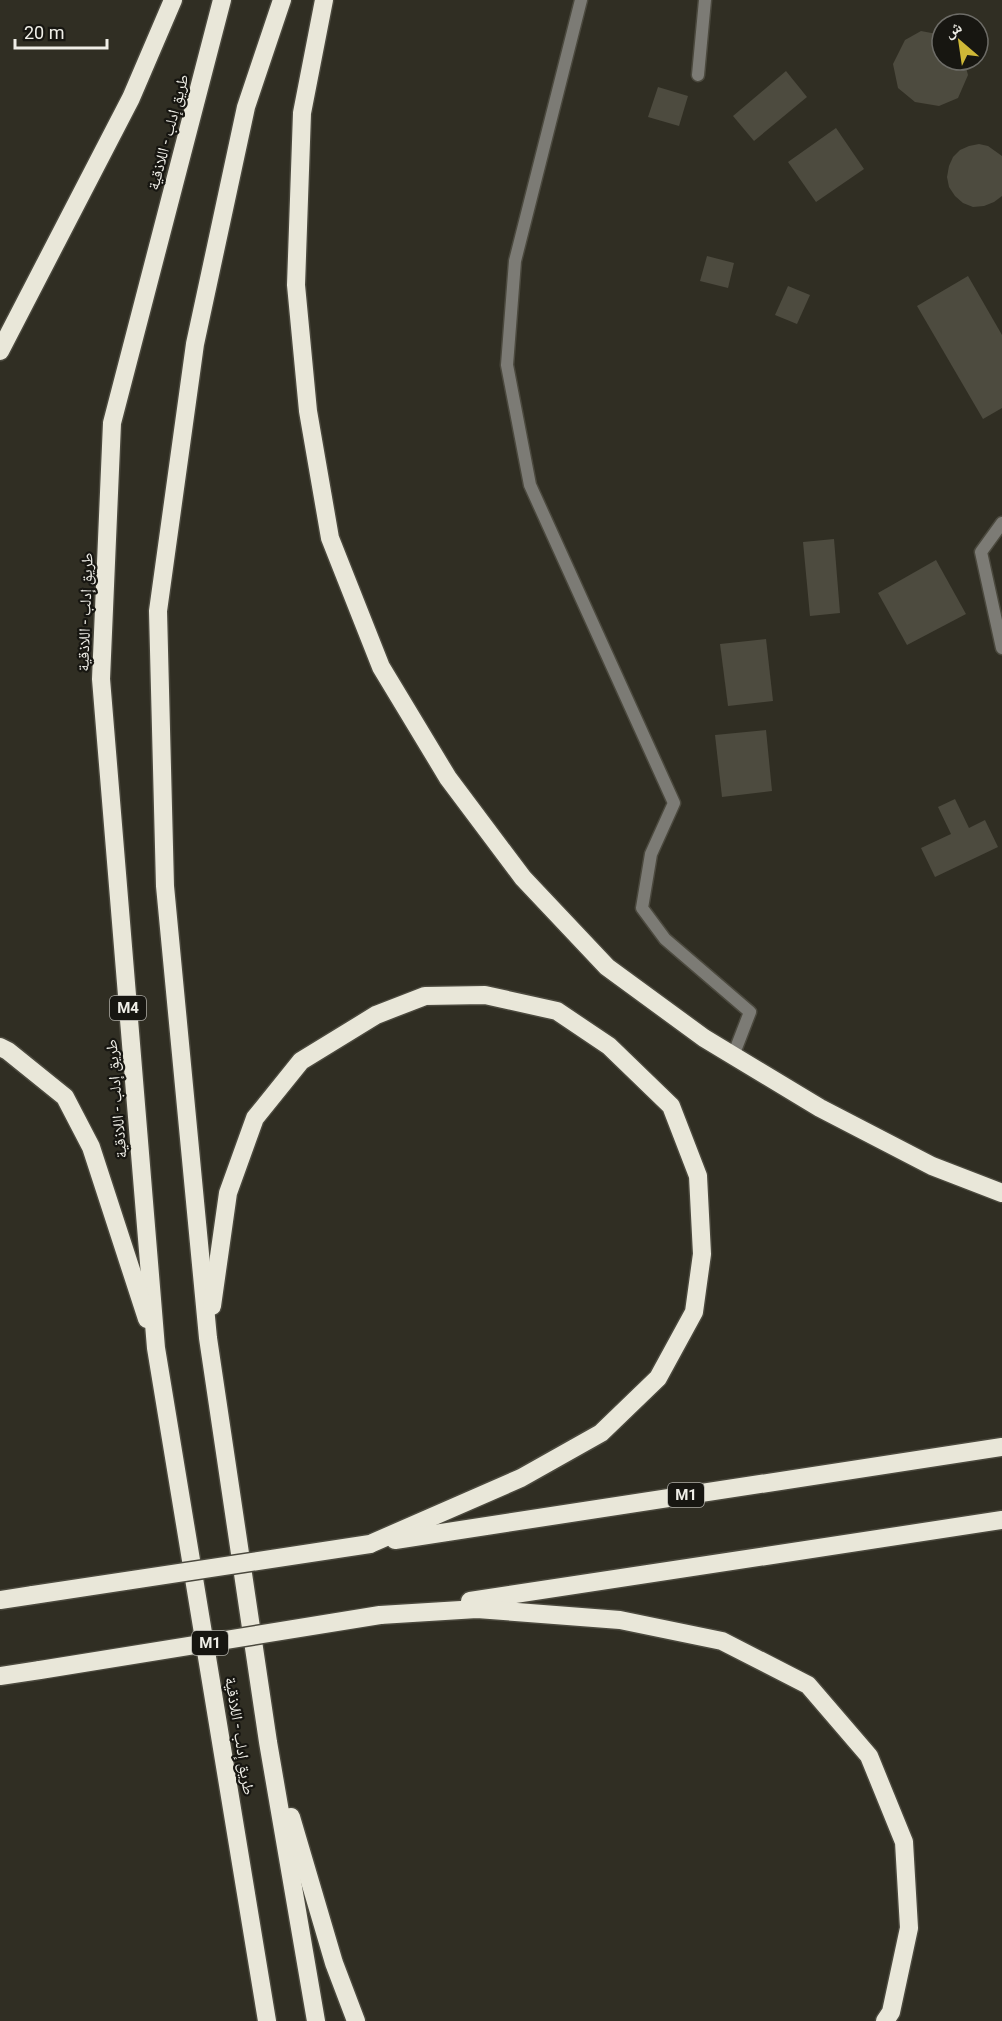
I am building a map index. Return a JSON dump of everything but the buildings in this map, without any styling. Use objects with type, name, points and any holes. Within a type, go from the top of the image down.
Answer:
[{"type":"highway","points":[[0,351],[131,98],[173,0]]},
{"type":"highway","name":"طريق إدلب - اللاذقية","points":[[222,0],[112,423],[101,679],[156,1348],[267,2021]]},
{"type":"highway","name":"طريق إدلب - اللاذقية","points":[[282,0],[246,107],[195,344],[158,611],[165,886],[208,1338],[268,1742],[316,2021]]},
{"type":"highway","points":[[324,0],[302,113],[296,285],[308,411],[330,538],[381,667],[447,778],[523,878],[607,967],[704,1038],[820,1108],[932,1166],[1002,1194]]},
{"type":"highway","points":[[208,1338],[228,1193],[255,1118],[301,1060],[376,1014],[425,996],[485,994],[557,1011],[609,1046],[671,1106],[698,1176],[702,1254],[694,1312],[658,1378],[601,1433],[521,1478],[370,1544]]},
{"type":"highway","points":[[0,1047],[65,1097],[91,1147],[156,1348]]},
{"type":"highway","name":"M1","points":[[0,1600],[1002,1447]]},
{"type":"highway","name":"M1","points":[[0,1676],[380,1615],[1002,1520]]},
{"type":"highway","points":[[380,1615],[477,1609],[620,1620],[722,1641],[808,1685],[868,1756],[903,1842],[909,1928],[891,2012],[885,2021]]},
{"type":"highway","points":[[268,1742],[334,1963],[356,2021]]},
{"type":"street","points":[[581,0],[515,261],[507,365],[530,485],[674,803],[651,854],[642,908],[665,939],[750,1012],[733,1056]]},
{"type":"street","points":[[698,75],[705,0]]},
{"type":"street","points":[[1002,523],[981,552],[1002,648]]}]
